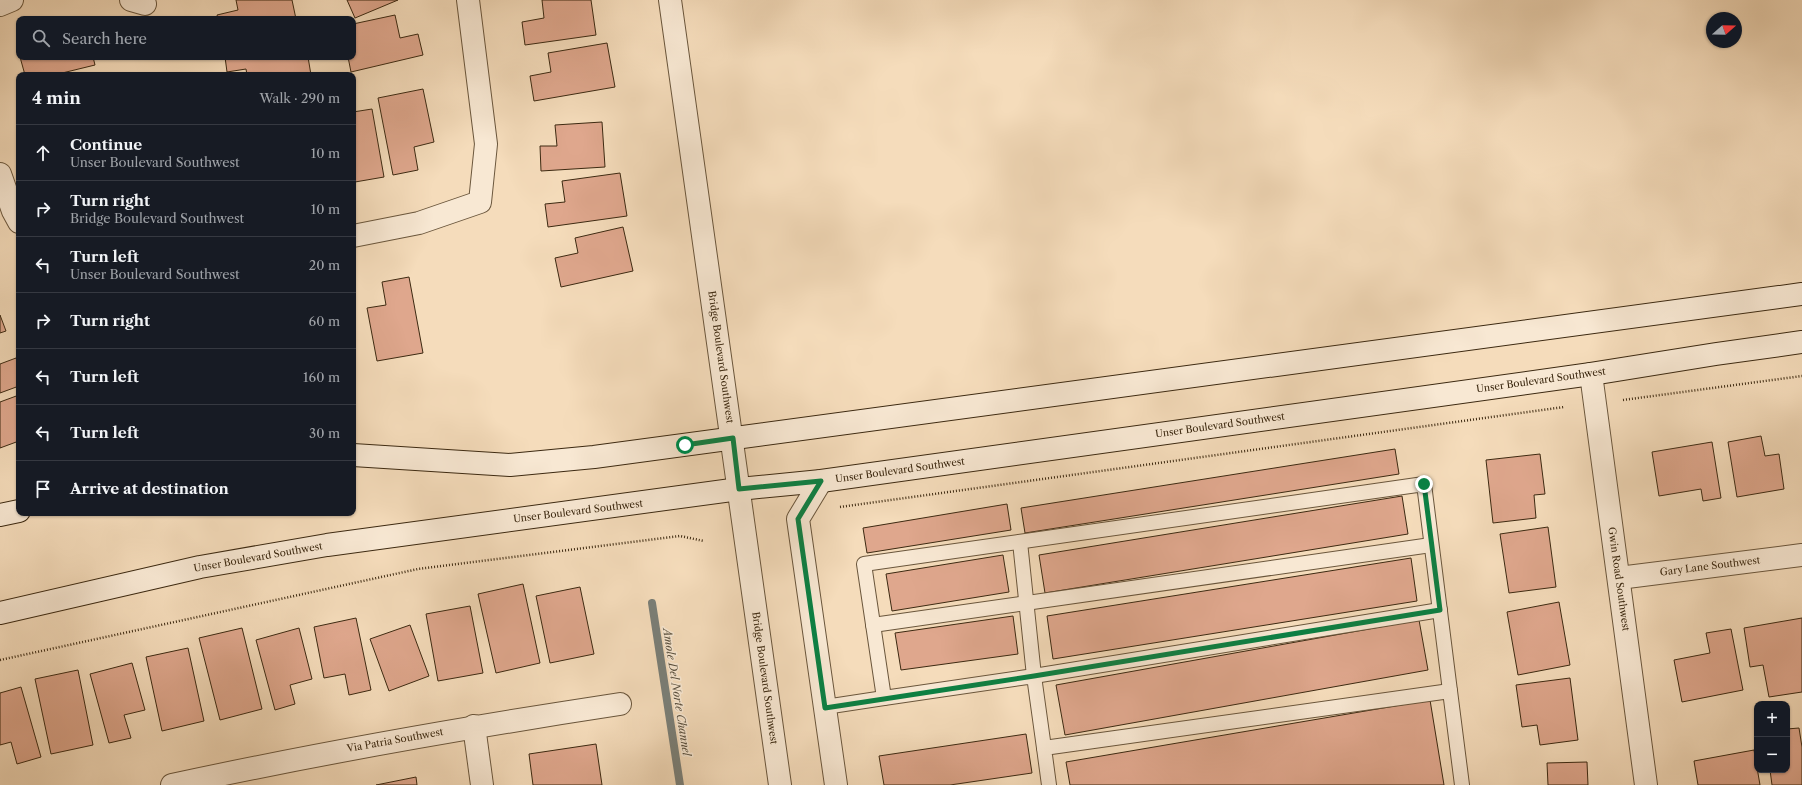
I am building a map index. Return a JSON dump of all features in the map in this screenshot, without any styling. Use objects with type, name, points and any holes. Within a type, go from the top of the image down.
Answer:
[{"type":"main road","points":[[0,5],[12,0]]},
{"type":"main road","points":[[356,235],[419,223],[480,202],[486,144],[468,0]]},
{"type":"main road","name":"Bridge Boulevard Southwest","points":[[670,0],[733,438],[743,527],[780,785]]},
{"type":"main road","points":[[0,174],[16,216]]},
{"type":"main road","points":[[356,455],[510,465],[594,457],[1802,294]]},
{"type":"main road","name":"Unser Boulevard Southwest","points":[[0,613],[200,567],[327,545],[739,489],[821,481],[1591,374],[1802,342]]},
{"type":"main road","name":"Gwin Road Southwest","points":[[1591,374],[1646,785]]},
{"type":"main road","points":[[821,481],[798,519],[836,785]]},
{"type":"main road","points":[[0,515],[16,512]]},
{"type":"main road","name":"Gary Lane Southwest","points":[[1619,578],[1802,554]]},
{"type":"main road","name":"Via Patria Southwest","points":[[172,785],[283,761],[474,726],[620,704]]},
{"type":"main road","points":[[474,726],[482,785]]},
{"type":"lane","points":[[884,698],[864,564],[1424,484],[1462,785]]},
{"type":"lane","points":[[1020,542],[1034,676],[1049,785]]},
{"type":"lane","points":[[873,625],[1431,545]]},
{"type":"lane","points":[[825,708],[1034,676],[1440,610]]},
{"type":"lane","points":[[1044,748],[1450,691]]},
{"type":"path","points":[[1623,400],[1802,376]]},
{"type":"path","points":[[840,507],[1564,407]]},
{"type":"path","points":[[0,660],[418,568],[680,536],[704,541]]},
{"type":"building","points":[[236,0],[292,0],[295,16],[217,16],[238,10]]},
{"type":"building","points":[[347,0],[398,0],[356,18],[356,16],[354,16]]},
{"type":"building","points":[[542,0],[591,0],[596,35],[525,45],[522,22],[544,18]]},
{"type":"building","points":[[395,15],[400,38],[418,34],[423,55],[351,72],[349,60],[356,60],[356,23]]},
{"type":"building","points":[[607,43],[615,87],[534,101],[530,76],[551,72],[548,53]]},
{"type":"building","points":[[21,60],[94,60],[95,65],[66,72],[24,72]]},
{"type":"building","points":[[225,60],[308,60],[310,72],[246,72],[246,69],[227,72]]},
{"type":"building","points":[[423,89],[434,142],[414,147],[418,170],[393,175],[378,98]]},
{"type":"building","points":[[372,109],[384,177],[356,182],[356,112]]},
{"type":"building","points":[[602,122],[605,167],[541,171],[540,146],[557,146],[555,125]]},
{"type":"building","points":[[620,173],[627,216],[548,227],[545,204],[565,202],[562,181]]},
{"type":"building","points":[[623,227],[633,271],[561,287],[555,258],[578,253],[575,238]]},
{"type":"building","points":[[409,277],[423,353],[377,361],[367,308],[386,305],[382,282]]},
{"type":"building","points":[[0,315],[6,331],[0,333]]},
{"type":"building","points":[[16,358],[16,387],[0,393],[0,364]]},
{"type":"building","points":[[16,396],[16,442],[0,448],[0,402]]},
{"type":"building","points":[[1761,436],[1765,456],[1779,454],[1784,489],[1737,497],[1728,442]]},
{"type":"building","points":[[1712,442],[1721,498],[1703,501],[1701,489],[1659,496],[1652,452]]},
{"type":"building","points":[[1395,449],[1399,474],[1025,533],[1021,508]]},
{"type":"building","points":[[1540,454],[1545,494],[1534,495],[1536,518],[1493,523],[1486,460]]},
{"type":"building","points":[[1402,496],[1408,534],[1045,593],[1039,555]]},
{"type":"building","points":[[1007,504],[1011,530],[867,553],[863,528]]},
{"type":"building","points":[[1548,527],[1556,587],[1509,593],[1500,534]]},
{"type":"building","points":[[1003,555],[1009,592],[892,611],[886,574]]},
{"type":"building","points":[[1411,558],[1417,601],[1053,659],[1047,616]]},
{"type":"building","points":[[523,584],[540,663],[496,673],[478,594]]},
{"type":"building","points":[[580,587],[594,654],[550,663],[536,596]]},
{"type":"building","points":[[1559,602],[1570,665],[1518,675],[1507,612]]},
{"type":"building","points":[[470,606],[483,673],[438,681],[426,614]]},
{"type":"building","points":[[1013,616],[1018,654],[901,670],[895,633]]},
{"type":"building","points":[[356,618],[371,690],[349,695],[345,674],[324,678],[314,627]]},
{"type":"building","points":[[1802,618],[1802,692],[1769,697],[1763,665],[1750,667],[1744,628]]},
{"type":"building","points":[[1419,620],[1428,670],[1065,735],[1056,685]]},
{"type":"building","points":[[410,625],[429,676],[389,691],[370,639]]},
{"type":"building","points":[[242,628],[262,709],[220,720],[199,638]]},
{"type":"building","points":[[299,628],[312,679],[290,685],[295,704],[275,710],[256,640]]},
{"type":"building","points":[[1731,629],[1743,690],[1682,702],[1674,660],[1710,653],[1706,633]]},
{"type":"building","points":[[188,648],[204,721],[162,731],[146,657]]},
{"type":"building","points":[[132,663],[145,710],[124,715],[131,738],[109,743],[90,674]]},
{"type":"building","points":[[78,670],[93,745],[51,754],[35,679]]},
{"type":"building","points":[[1570,678],[1578,740],[1540,745],[1537,725],[1522,727],[1516,685]]},
{"type":"building","points":[[21,687],[41,757],[17,764],[11,742],[0,745],[0,693]]},
{"type":"building","points":[[1430,700],[1444,785],[1070,785],[1066,762]]},
{"type":"building","points":[[1799,728],[1802,747],[1802,785],[1772,785],[1770,773],[1790,773],[1790,729]]},
{"type":"building","points":[[1026,734],[1032,773],[950,785],[884,785],[879,756]]},
{"type":"building","points":[[596,744],[602,785],[533,785],[529,754]]},
{"type":"building","points":[[1754,750],[1754,773],[1758,773],[1760,785],[1698,785],[1694,761]]},
{"type":"building","points":[[1587,762],[1588,785],[1548,785],[1547,763]]},
{"type":"building","points":[[416,777],[417,785],[376,785]]},
{"type":"waterway","name":"Amole Del Norte Channel","points":[[652,603],[680,785]]},
{"type":"route","points":[[685,445],[733,438],[739,489],[821,481],[798,519],[825,708],[1034,676],[1440,610],[1424,484]]}]
